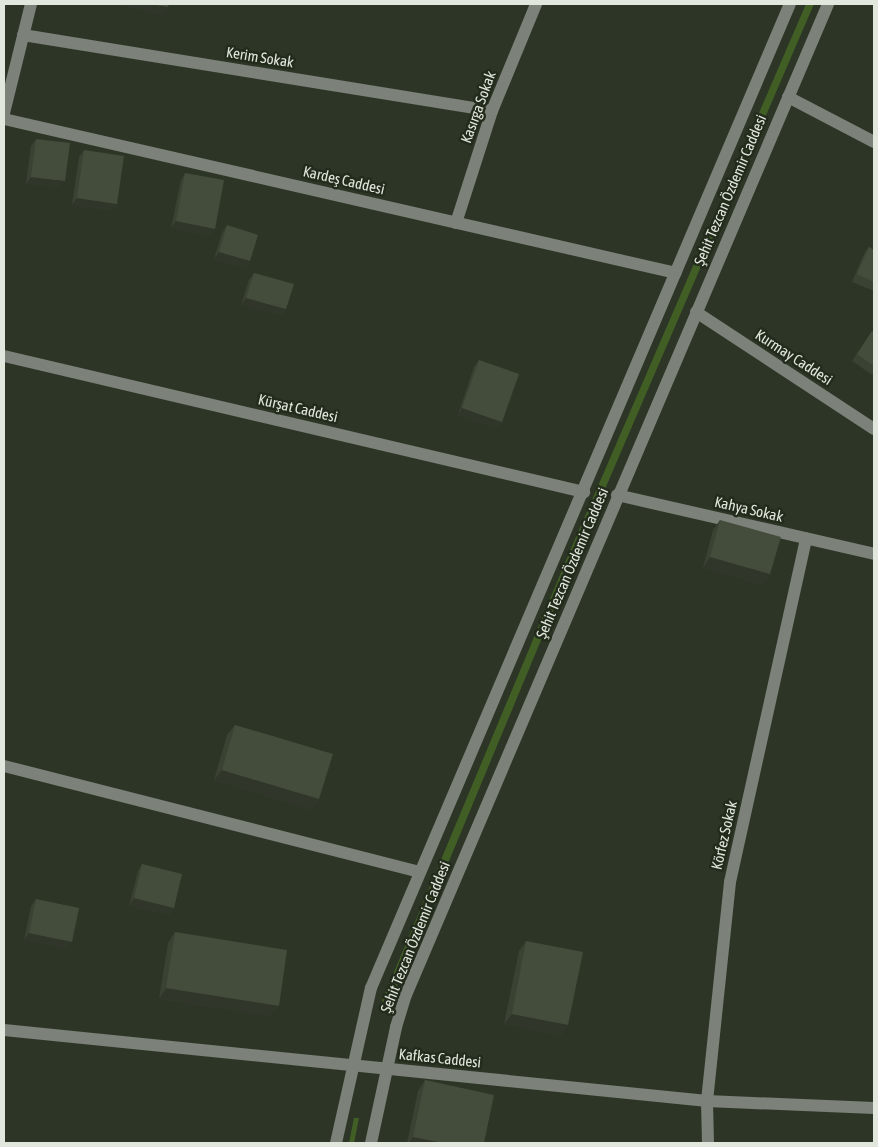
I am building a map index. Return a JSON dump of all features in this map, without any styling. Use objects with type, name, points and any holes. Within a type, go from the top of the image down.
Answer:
[{"type":"street","points":[[4,112],[31,4]]},
{"type":"street","name":"Kasırga Sokak","points":[[456,223],[492,111],[536,4]]},
{"type":"street","name":"Şehit Tezcan Özdemir Caddesi","points":[[336,1143],[351,1065],[371,988],[584,492],[790,4]]},
{"type":"street","name":"Şehit Tezcan Özdemir Caddesi","points":[[372,1143],[387,1069],[406,995],[828,4]]},
{"type":"street","name":"Kerim Sokak","points":[[23,35],[492,111]]},
{"type":"street","points":[[788,97],[874,142]]},
{"type":"street","name":"Kardeş Caddesi","points":[[4,119],[676,273]]},
{"type":"street","name":"Kurmay Caddesi","points":[[696,312],[874,429]]},
{"type":"street","name":"Kürşat Caddesi","points":[[4,356],[584,492]]},
{"type":"street","name":"Kahya Sokak","points":[[617,496],[874,554]]},
{"type":"street","name":"Körfez Sokak","points":[[708,1143],[708,1101],[730,882],[806,538]]},
{"type":"street","points":[[4,766],[420,872]]},
{"type":"street","name":"Kafkas Caddesi","points":[[4,1030],[708,1101],[874,1108]]},
{"type":"green space","points":[[806,4],[814,4],[574,561],[389,1005],[382,1001],[570,551]]},
{"type":"green space","points":[[354,1118],[359,1118],[354,1143],[349,1143]]},
{"type":"building","points":[[150,4],[169,4],[168,7]]},
{"type":"building","points":[[36,139],[70,143],[65,181],[31,177]]},
{"type":"building","points":[[84,150],[124,156],[117,204],[77,198]]},
{"type":"building","points":[[185,173],[224,180],[215,229],[176,221]]},
{"type":"building","points":[[227,225],[258,235],[250,261],[219,252]]},
{"type":"building","points":[[869,247],[874,250],[874,282],[857,274]]},
{"type":"building","points":[[254,273],[294,284],[286,309],[246,298]]},
{"type":"building","points":[[872,331],[874,333],[874,366],[857,354]]},
{"type":"building","points":[[479,360],[519,374],[502,422],[462,408]]},
{"type":"building","points":[[720,520],[781,537],[770,574],[710,557]]},
{"type":"building","points":[[235,725],[333,754],[319,799],[222,770]]},
{"type":"building","points":[[142,864],[182,874],[174,908],[134,898]]},
{"type":"building","points":[[36,899],[79,908],[72,942],[29,933]]},
{"type":"building","points":[[175,932],[287,950],[279,1006],[166,988]]},
{"type":"building","points":[[526,941],[583,952],[568,1025],[512,1014]]},
{"type":"building","points":[[425,1080],[494,1095],[484,1143],[443,1143],[413,1137]]}]
